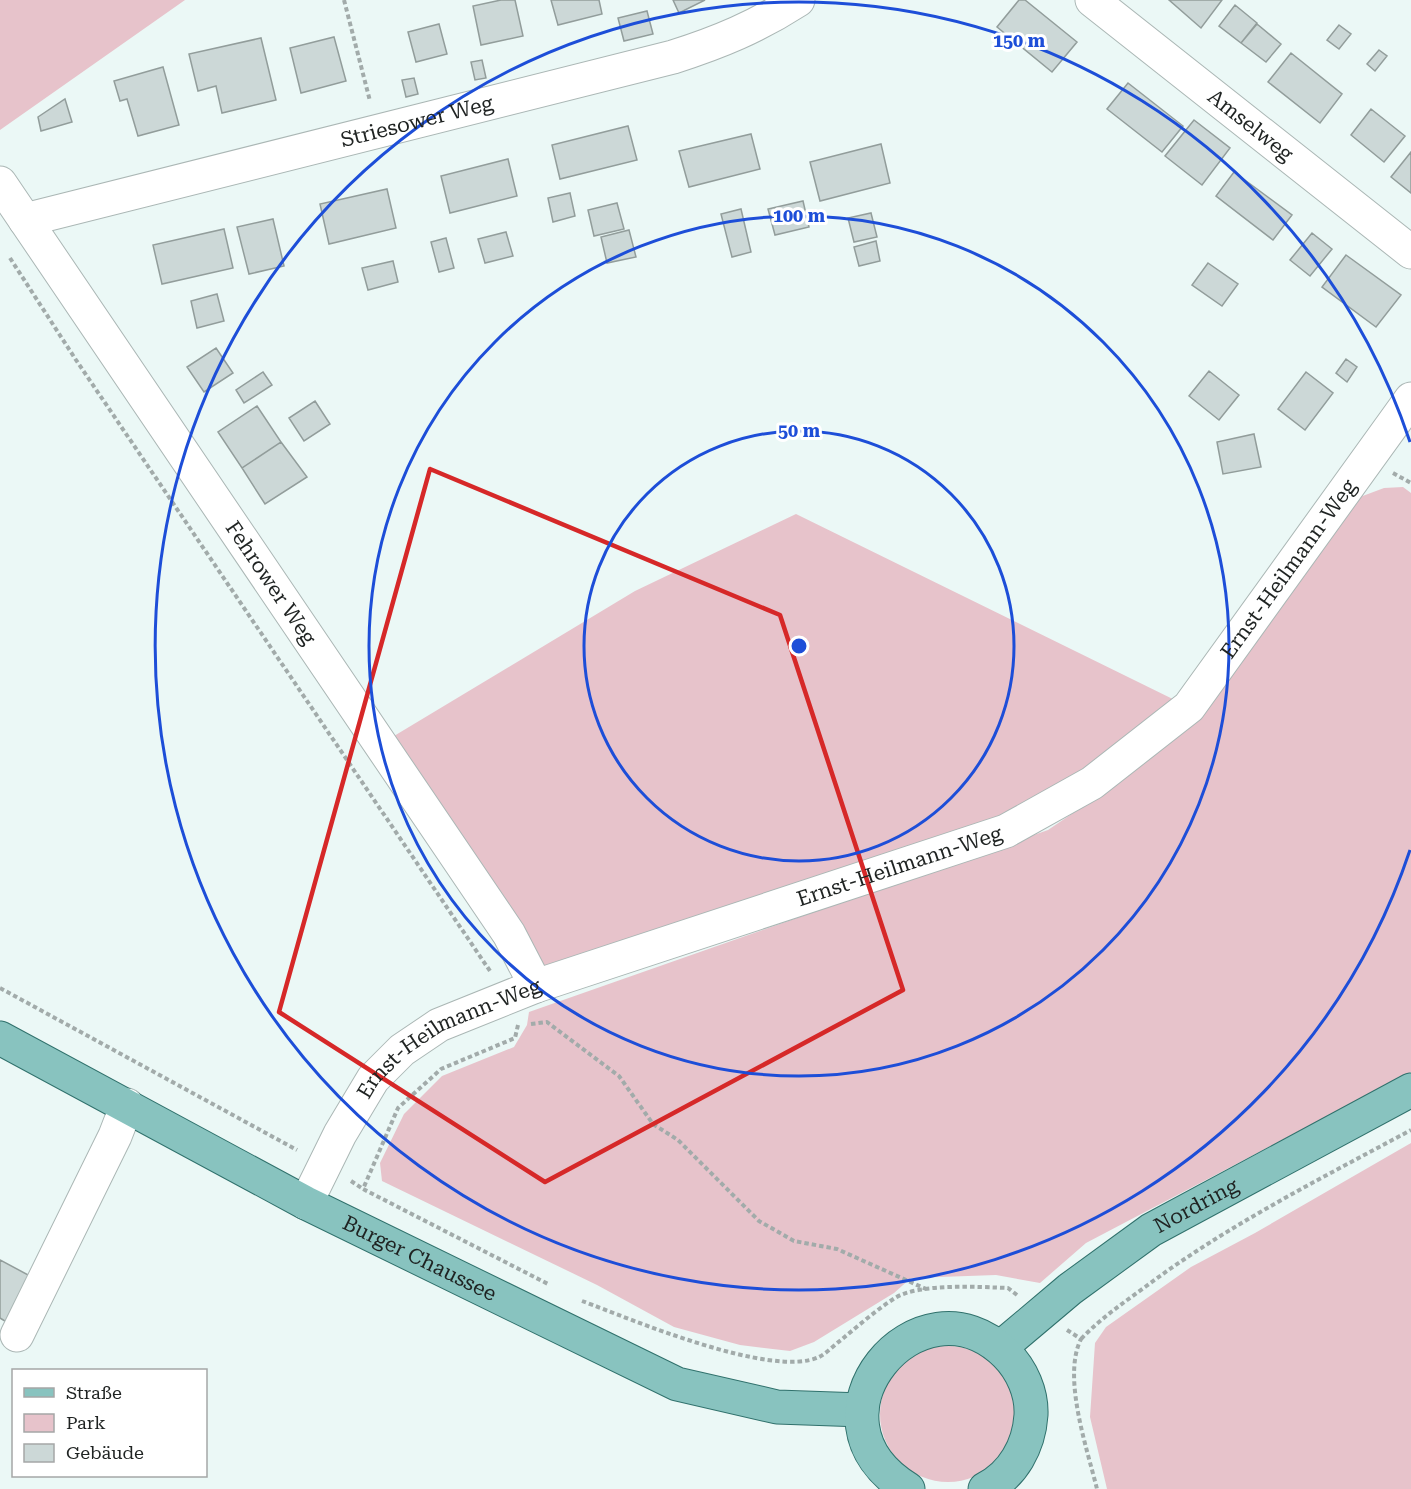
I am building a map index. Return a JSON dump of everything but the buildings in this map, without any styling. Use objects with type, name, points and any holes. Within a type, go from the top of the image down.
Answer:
[{"type":"main road","name":"Burger Chaussee","points":[[0,1038],[306,1203],[677,1384],[777,1407],[862,1410]]},
{"type":"main road","name":"Nordring","points":[[1000,1348],[1070,1289],[1151,1230],[1411,1090]]},
{"type":"main road","points":[[908,1489],[892,1479],[875,1460],[865,1440],[862,1410],[872,1374],[895,1347],[918,1334],[936,1330],[959,1330],[980,1336],[1000,1348],[1012,1360],[1028,1390],[1030,1427],[1023,1451],[1011,1469],[985,1489]]},
{"type":"street","name":"Striesower Weg","points":[[25,220],[673,57],[729,39],[763,23],[798,0]]},
{"type":"street","name":"Amselweg","points":[[1092,0],[1411,252]]},
{"type":"street","name":"Fehrower Weg","points":[[0,183],[509,934],[536,986]]},
{"type":"street","name":"Ernst-Heilmann-Weg","points":[[306,1203],[324,1165],[373,1079],[402,1050],[439,1025],[536,986],[1006,831],[1092,783],[1189,707],[1411,399]]},
{"type":"street","points":[[17,1335],[115,1136],[127,1105]]},
{"type":"path","points":[[344,0],[378,131]]},
{"type":"path","points":[[0,988],[324,1165],[363,1189]]},
{"type":"path","points":[[519,1025],[547,1022],[619,1077],[653,1125],[678,1140],[759,1221],[794,1241],[837,1249],[927,1289]]},
{"type":"path","points":[[1081,1339],[1101,1318],[1190,1253],[1256,1214],[1411,1130]]},
{"type":"highlighted area","points":[[430,469],[780,615],[903,990],[545,1182],[279,1012]]},
{"type":"green space","points":[[0,0],[185,0],[0,130]]},
{"type":"green space","points":[[1403,487],[1411,493],[1411,1072],[1086,1243],[1040,1283],[996,1275],[911,1278],[894,1293],[814,1342],[790,1351],[740,1345],[674,1327],[597,1285],[382,1181],[380,1163],[404,1114],[442,1076],[514,1047],[527,1025],[529,1012],[1048,830],[1107,790],[1360,497],[1384,488]]},
{"type":"green space","points":[[796,514],[1189,707],[1092,783],[536,986],[394,736],[635,591]]},
{"type":"green space","points":[[1411,1143],[1411,1489],[1107,1489],[1090,1417],[1095,1343],[1106,1327],[1191,1267],[1255,1233]]},
{"type":"green space","points":[[948,1346],[974,1351],[996,1366],[1011,1388],[1016,1414],[1011,1440],[996,1462],[974,1477],[948,1482],[922,1477],[900,1462],[885,1440],[880,1414],[885,1388],[900,1366],[922,1351]]}]
